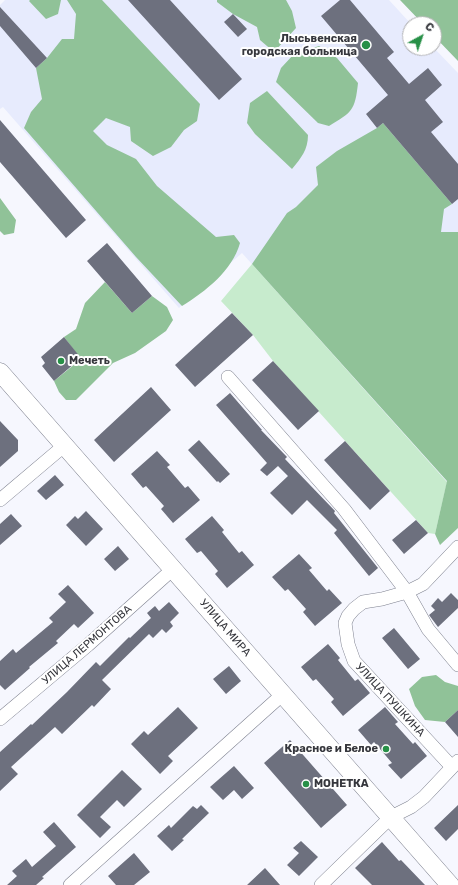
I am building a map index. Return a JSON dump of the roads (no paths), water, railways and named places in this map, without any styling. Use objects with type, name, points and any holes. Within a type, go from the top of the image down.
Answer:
[{"type":"street","points":[[228,377],[344,509],[407,592],[428,629],[458,665]]},
{"type":"street","name":"УЛИЦА МИРА","points":[[2,378],[65,445],[450,885]]},
{"type":"street","points":[[0,500],[65,445]]},
{"type":"street","name":"УЛИЦА ПУШКИНА","points":[[455,764],[354,661],[348,644],[345,623],[348,616],[354,609],[363,602],[382,599],[407,592],[423,584],[458,547]]},
{"type":"street","name":"УЛИЦА ЛЕРМОНТОВА","points":[[0,719],[88,645],[173,569]]},
{"type":"street","points":[[70,885],[283,694]]},
{"type":"street","points":[[321,885],[391,817],[411,807],[424,797],[455,764]]},
{"type":"place","name":"Лысьвенская городская больница","points":[[366,45]]},
{"type":"place","name":"Мечеть","points":[[61,361]]},
{"type":"place","name":"Красное и Белое","points":[[386,749]]},
{"type":"place","name":"МОНЕТКА","points":[[306,784]]}]
